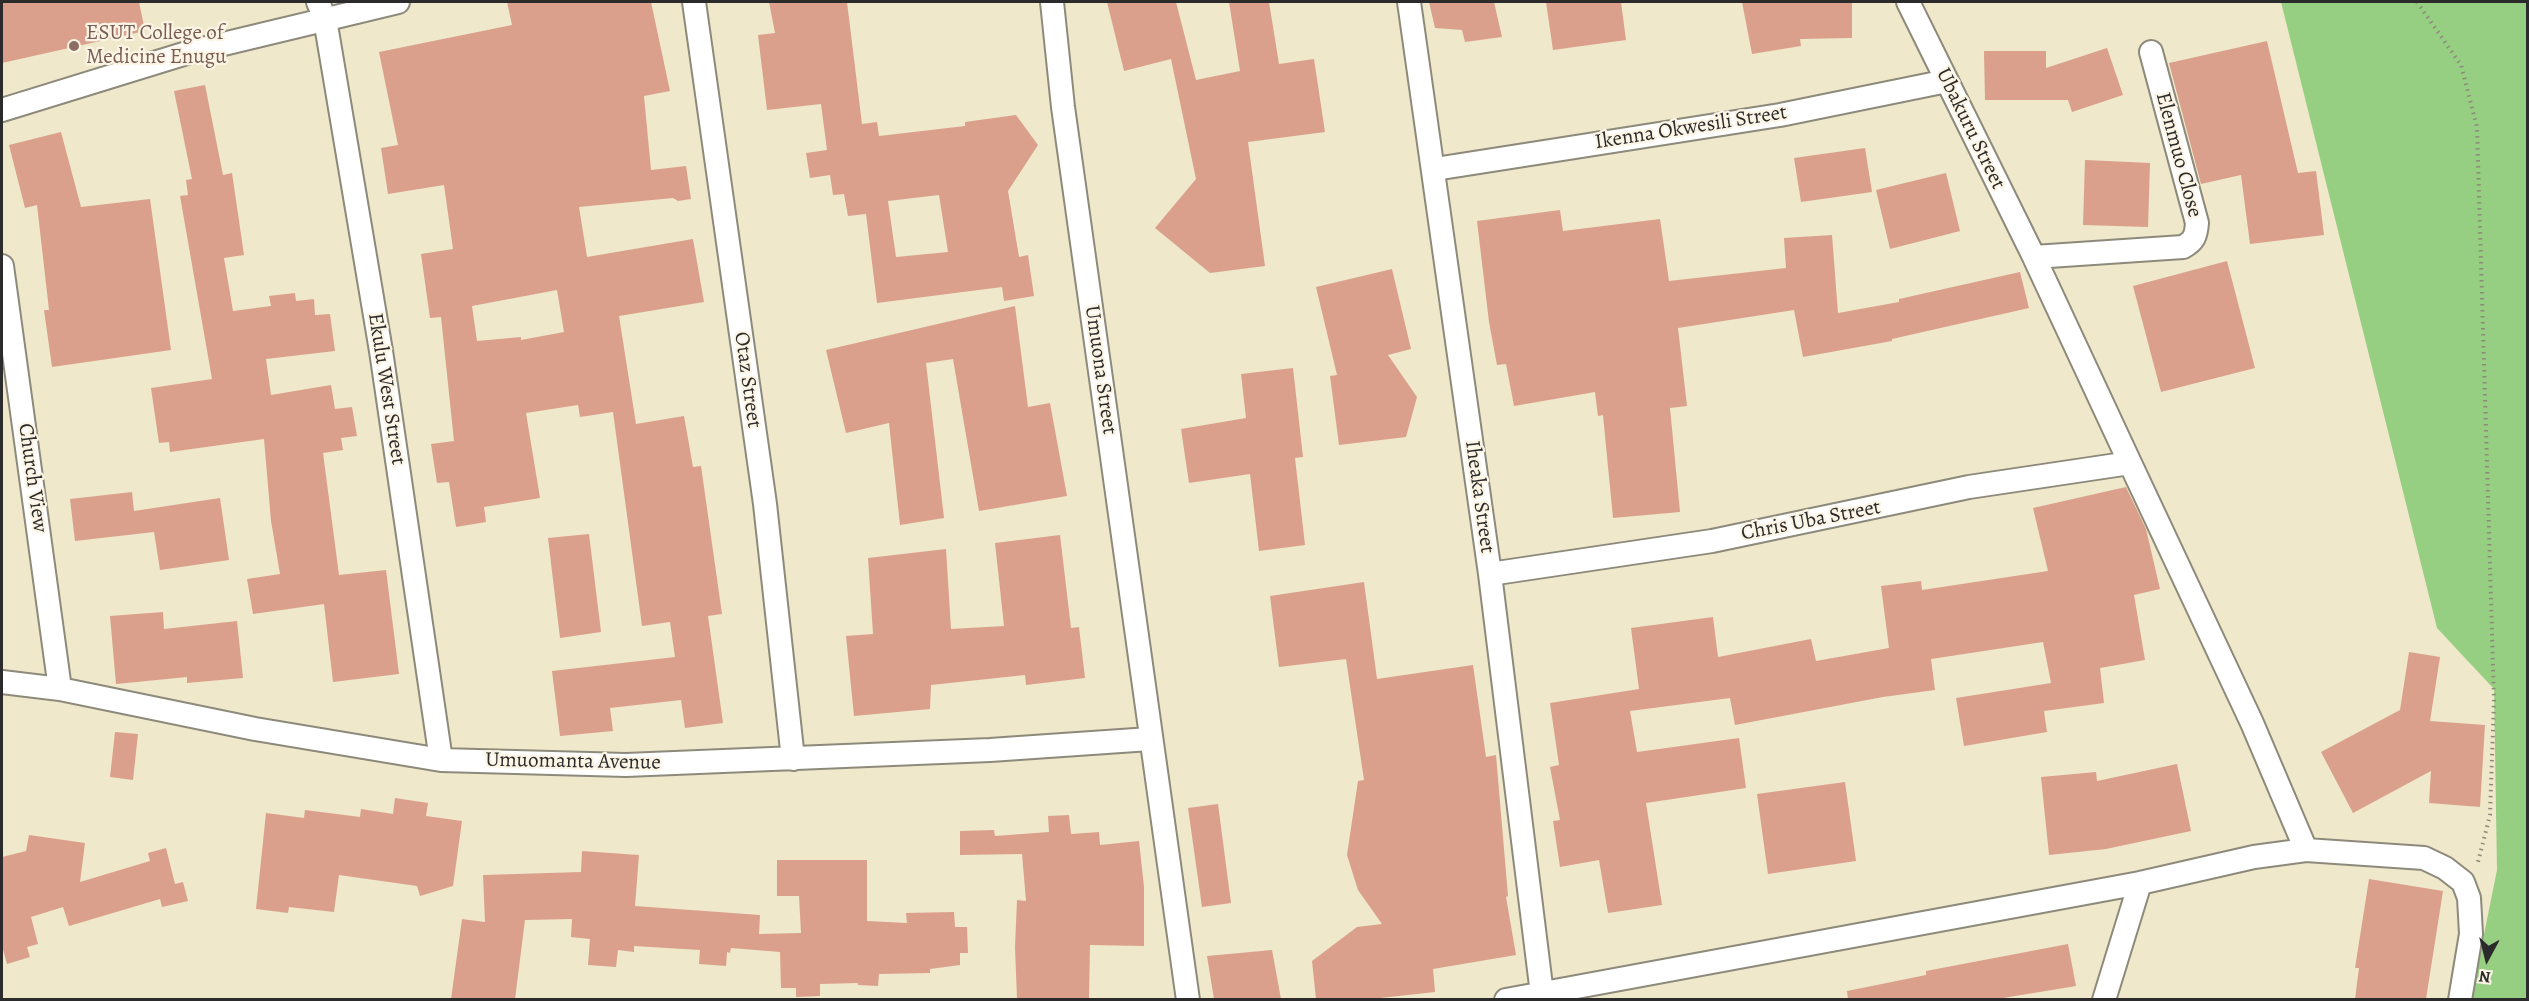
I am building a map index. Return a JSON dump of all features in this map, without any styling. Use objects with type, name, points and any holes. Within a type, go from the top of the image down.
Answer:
[{"type":"street","points":[[2,110],[321,10],[398,2]]},
{"type":"street","name":"Otaz Street","points":[[694,2],[765,504],[793,759]]},
{"type":"street","name":"Umuona Street","points":[[1052,2],[1063,106],[1188,999]]},
{"type":"street","name":"Iheaka Street","points":[[1409,2],[1435,169],[1490,574],[1542,994]]},
{"type":"street","name":"Ubakuru Street","points":[[1908,2],[2034,257],[2252,723],[2306,850]]},
{"type":"street","name":"Ekulu West Street","points":[[321,10],[381,351],[441,760]]},
{"type":"street","name":"Elenmuo Close","points":[[2034,257],[2183,247],[2192,242],[2196,235],[2197,223],[2151,52]]},
{"type":"street","name":"Ikenna Okwesili Street","points":[[1435,169],[1780,115],[1947,81]]},
{"type":"street","name":"Church View","points":[[2,266],[60,689]]},
{"type":"street","name":"Chris Uba Street","points":[[1490,574],[1712,541],[1970,487],[2130,463]]},
{"type":"street","name":"Umuomanta Avenue","points":[[2,682],[60,689],[255,729],[441,760],[626,765],[990,750],[1150,739]]},
{"type":"street","points":[[1506,999],[2140,883],[2254,857],[2306,850],[2424,858],[2445,867],[2463,882],[2469,898],[2471,934],[2460,999]]},
{"type":"street","points":[[2104,999],[2140,883]]},
{"type":"path","points":[[2417,2],[2461,65],[2477,127],[2494,700],[2490,815],[2469,898]]},
{"type":"green space","points":[[2281,2],[2527,2],[2527,999],[2471,999],[2497,870],[2494,689],[2437,628]]},
{"type":"building","points":[[2,2],[139,2],[145,31],[2,63]]},
{"type":"building","points":[[507,2],[651,2],[670,91],[644,96],[651,170],[686,166],[691,199],[678,201],[673,198],[579,207],[587,257],[693,239],[704,302],[619,316],[636,424],[684,416],[693,467],[701,466],[722,614],[708,616],[723,723],[685,728],[681,700],[610,708],[613,731],[560,736],[552,671],[675,657],[670,622],[642,626],[613,412],[580,417],[578,405],[526,413],[540,498],[484,507],[486,522],[456,527],[449,482],[437,483],[431,444],[454,441],[441,317],[430,318],[421,254],[453,249],[444,185],[388,194],[381,148],[398,145],[379,52],[512,25]],"holes":[[[557,290],[564,332],[521,340],[521,337],[477,341],[472,306]]]},
{"type":"building","points":[[769,2],[847,2],[862,124],[877,122],[879,136],[965,126],[965,122],[1016,115],[1038,145],[1008,191],[1019,257],[1028,255],[1034,296],[1004,301],[1002,287],[877,303],[866,214],[848,216],[844,194],[833,195],[830,175],[810,178],[806,153],[827,150],[821,104],[767,110],[758,35],[775,33]],"holes":[[[939,195],[948,252],[896,257],[888,201]]]},
{"type":"building","points":[[1107,2],[1176,2],[1196,80],[1240,71],[1229,2],[1269,2],[1279,64],[1314,59],[1325,132],[1248,142],[1265,266],[1210,273],[1155,228],[1196,179],[1171,59],[1124,71]]},
{"type":"building","points":[[1429,2],[1494,2],[1502,37],[1465,42],[1462,30],[1435,28]]},
{"type":"building","points":[[1546,2],[1621,2],[1626,40],[1553,50]]},
{"type":"building","points":[[1742,2],[1852,2],[1852,38],[1800,39],[1801,46],[1752,54]]},
{"type":"building","points":[[2267,41],[2298,173],[2316,171],[2324,235],[2250,244],[2241,175],[2201,184],[2169,63]]},
{"type":"building","points":[[2107,48],[2123,95],[2072,112],[2068,100],[1985,100],[1984,51],[2046,51],[2046,68]]},
{"type":"building","points":[[205,85],[223,175],[232,173],[244,255],[224,258],[233,311],[271,306],[269,296],[295,293],[296,301],[314,299],[315,315],[330,314],[335,351],[266,359],[271,395],[331,385],[335,409],[352,407],[357,436],[341,438],[343,450],[323,453],[339,575],[386,570],[399,674],[333,682],[324,604],[253,614],[247,579],[280,574],[271,521],[264,439],[170,452],[169,442],[159,443],[151,388],[212,379],[180,196],[188,195],[186,180],[192,179],[174,91]]},
{"type":"building","points":[[61,132],[81,207],[150,199],[171,350],[52,367],[44,310],[49,310],[37,205],[25,208],[9,145]]},
{"type":"building","points":[[1865,148],[1872,192],[1801,202],[1794,158]]},
{"type":"building","points":[[2085,160],[2150,163],[2148,227],[2083,225]]},
{"type":"building","points":[[1946,173],[1960,231],[1890,249],[1876,190]]},
{"type":"building","points":[[1560,210],[1563,231],[1660,219],[1669,281],[1786,268],[1784,238],[1832,235],[1838,313],[1899,302],[1899,299],[2020,272],[2029,308],[1892,339],[1892,341],[1803,357],[1794,310],[1678,328],[1687,406],[1670,408],[1680,512],[1613,518],[1603,415],[1598,416],[1595,392],[1514,406],[1506,364],[1497,365],[1489,322],[1477,221]]},
{"type":"building","points":[[2227,261],[2255,368],[2161,392],[2133,286]]},
{"type":"building","points":[[1392,269],[1411,349],[1388,355],[1417,397],[1406,437],[1339,445],[1330,376],[1337,375],[1316,287]]},
{"type":"building","points":[[1015,306],[1028,407],[1050,403],[1067,496],[979,511],[953,359],[926,363],[944,518],[900,525],[889,423],[846,433],[826,350]]},
{"type":"building","points":[[1293,368],[1303,457],[1295,458],[1305,545],[1259,551],[1250,474],[1189,483],[1181,429],[1246,418],[1241,374]]},
{"type":"building","points":[[2126,487],[2146,529],[2160,589],[2134,595],[2145,660],[2100,668],[2104,703],[2044,711],[2047,732],[1964,746],[1956,698],[2051,683],[2043,642],[1931,659],[1935,690],[1883,697],[1735,725],[1730,698],[1630,711],[1637,752],[1739,738],[1746,788],[1646,803],[1662,905],[1608,913],[1599,860],[1560,867],[1553,821],[1560,820],[1550,767],[1559,765],[1550,703],[1639,689],[1631,628],[1713,617],[1718,657],[1811,639],[1816,661],[1889,648],[1881,586],[1921,581],[1922,590],[2048,571],[2033,508]]},
{"type":"building","points":[[132,492],[134,511],[220,498],[229,560],[160,570],[154,532],[75,541],[70,499]]},
{"type":"building","points":[[589,534],[601,632],[560,638],[548,538]]},
{"type":"building","points":[[1060,535],[1071,628],[1079,627],[1085,678],[1026,685],[1025,675],[931,685],[930,709],[854,716],[846,636],[873,634],[868,558],[946,549],[951,629],[1004,626],[995,543]]},
{"type":"building","points":[[1364,582],[1377,679],[1473,665],[1486,757],[1496,755],[1508,896],[1506,897],[1516,955],[1433,969],[1435,992],[1371,999],[1316,999],[1312,961],[1357,927],[1382,924],[1358,890],[1347,855],[1358,781],[1364,780],[1346,659],[1279,667],[1270,596]]},
{"type":"building","points":[[163,612],[164,629],[237,621],[243,678],[187,683],[187,677],[116,684],[110,616]]},
{"type":"building","points":[[2409,652],[2440,657],[2430,721],[2485,725],[2480,807],[2429,803],[2431,771],[2353,813],[2321,752],[2400,710]]},
{"type":"building","points":[[115,732],[138,734],[133,780],[110,777]]},
{"type":"building","points":[[2177,764],[2191,831],[2106,849],[2049,855],[2041,777],[2096,772],[2097,781]]},
{"type":"building","points":[[1845,782],[1856,861],[1768,874],[1757,794]]},
{"type":"building","points":[[395,798],[428,803],[426,816],[462,821],[453,886],[420,896],[417,886],[339,875],[334,912],[289,907],[288,913],[256,909],[266,813],[304,818],[305,810],[360,817],[361,809],[393,814]]},
{"type":"building","points":[[1218,804],[1231,903],[1202,907],[1188,808]]},
{"type":"building","points":[[1069,815],[1071,834],[1099,832],[1100,845],[1139,841],[1144,887],[1144,946],[1090,945],[1089,999],[1017,999],[1015,947],[1017,900],[1026,901],[1022,854],[960,855],[960,831],[994,830],[995,836],[1049,832],[1048,816]]},
{"type":"building","points":[[29,835],[85,843],[80,882],[150,861],[148,853],[166,848],[175,884],[183,882],[188,901],[162,907],[160,899],[69,926],[63,907],[31,917],[38,944],[27,947],[30,957],[7,964],[2,946],[2,857],[26,851]]},
{"type":"building","points":[[582,851],[639,855],[635,906],[760,915],[759,934],[801,933],[799,896],[777,896],[777,860],[867,860],[867,921],[907,923],[906,913],[954,912],[955,927],[967,927],[968,953],[960,953],[960,965],[930,969],[930,973],[879,974],[878,986],[858,985],[858,983],[820,984],[820,996],[796,997],[796,988],[781,988],[780,952],[731,948],[730,953],[727,952],[726,966],[699,964],[700,950],[634,946],[634,952],[618,950],[616,967],[588,965],[590,939],[571,937],[572,919],[525,920],[515,999],[451,999],[462,919],[485,922],[483,875],[581,872]]},
{"type":"building","points":[[2369,879],[2443,891],[2426,999],[2355,999],[2359,968],[2355,968]]},
{"type":"building","points":[[2068,944],[2076,986],[1997,999],[1848,999],[1847,991],[1926,975],[1926,971]]},
{"type":"building","points":[[1272,950],[1281,999],[1214,999],[1207,956]]},
{"type":"place","name":"ESUT College of Medicine Enugu","points":[[74,46]]}]
